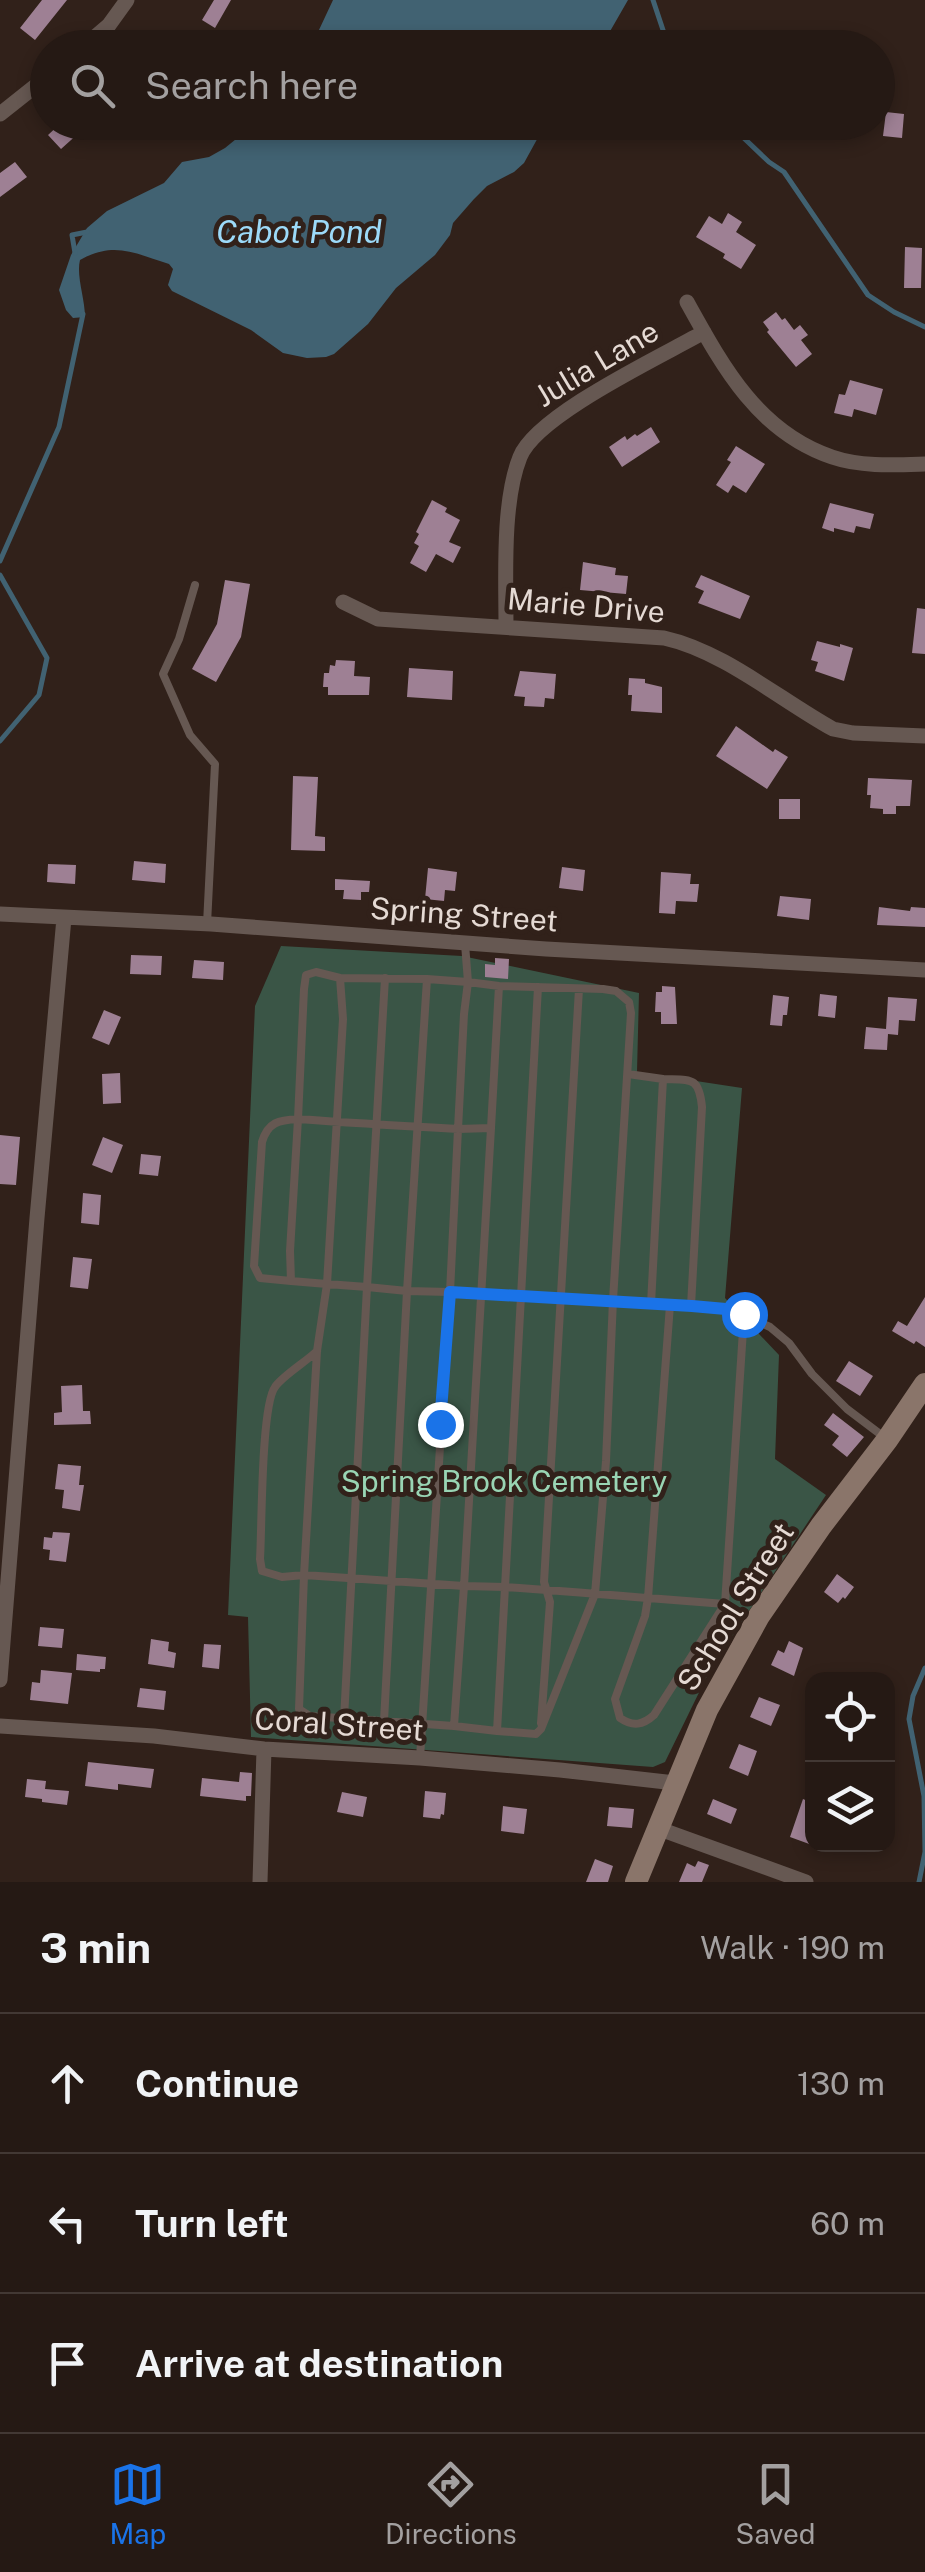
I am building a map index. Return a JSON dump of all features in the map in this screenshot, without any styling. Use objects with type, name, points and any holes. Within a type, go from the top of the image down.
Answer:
[{"type":"main road","name":"School Street","points":[[636,1882],[706,1710],[759,1616],[925,1384]]},
{"type":"street","points":[[102,30],[127,0]]},
{"type":"street","points":[[0,114],[30,90]]},
{"type":"street","points":[[687,302],[755,408],[791,439],[835,458],[882,465],[925,464]]},
{"type":"street","name":"Julia Lane","points":[[506,626],[506,546],[521,454],[536,433],[576,404],[704,332]]},
{"type":"street","name":"Marie Drive","points":[[343,602],[378,619],[664,638],[711,654],[833,728],[853,733],[925,736]]},
{"type":"street","name":"Spring Street","points":[[0,914],[925,970]]},
{"type":"street","points":[[0,1680],[64,918]]},
{"type":"street","name":"Coral Street","points":[[0,1726],[420,1758],[675,1783]]},
{"type":"street","points":[[260,1882],[264,1749]]},
{"type":"street","points":[[657,1828],[806,1882]]},
{"type":"lane","points":[[195,585],[179,639],[163,674],[190,735],[215,764],[207,924]]},
{"type":"lane","points":[[420,1758],[468,982],[465,944]]},
{"type":"lane","points":[[292,1281],[290,1250],[306,975],[316,972],[340,978],[616,991],[630,1002],[606,1460],[595,1594],[536,1734],[310,1716],[299,1709],[318,1352],[327,1284],[344,1019],[340,978]]},
{"type":"lane","points":[[344,1718],[385,978]]},
{"type":"lane","points":[[384,1720],[427,980]]},
{"type":"lane","points":[[454,1726],[499,986]]},
{"type":"lane","points":[[497,1731],[538,987]]},
{"type":"lane","points":[[541,1729],[550,1602],[544,1582],[580,989]]},
{"type":"lane","points":[[628,1074],[695,1082],[700,1088],[692,1306]]},
{"type":"lane","points":[[651,1304],[663,1078]]},
{"type":"lane","points":[[491,1128],[298,1119],[271,1124],[262,1142],[254,1266],[260,1278],[407,1291],[737,1310],[770,1327],[789,1343],[812,1374],[847,1409],[887,1440]]},
{"type":"lane","points":[[670,1306],[648,1598],[615,1699],[620,1718],[635,1724],[646,1723],[654,1715],[725,1604],[744,1314]]},
{"type":"lane","points":[[318,1352],[274,1388],[266,1426],[262,1571],[282,1577],[351,1577],[725,1604]]},
{"type":"green space","name":"Spring Brook Cemetery","points":[[281,946],[462,956],[639,993],[637,1072],[742,1088],[725,1298],[779,1355],[775,1459],[826,1495],[711,1668],[665,1762],[653,1767],[251,1737],[248,1617],[228,1615],[255,1006]]},
{"type":"water","points":[[333,0],[628,0],[611,30],[319,30]]},
{"type":"water","name":"Cabot Pond","points":[[235,140],[537,140],[524,163],[474,199],[453,223],[450,235],[435,255],[396,288],[368,324],[334,354],[307,358],[283,353],[251,330],[172,291],[168,285],[173,269],[169,264],[124,251],[103,251],[80,260],[85,317],[73,318],[59,290],[71,255],[87,228],[107,211],[164,183],[182,162],[209,157]]},
{"type":"building","points":[[42,0],[67,0],[43,30],[30,30],[30,36],[20,28]]},
{"type":"building","points":[[214,0],[231,0],[215,28],[202,20]]},
{"type":"building","points":[[895,113],[904,114],[902,138],[895,137]]},
{"type":"building","points":[[53,140],[71,140],[61,149]]},
{"type":"building","points":[[15,162],[27,177],[0,197],[0,173]]},
{"type":"building","points":[[728,213],[742,222],[736,232],[756,245],[741,269],[696,237],[709,216],[722,224]]},
{"type":"building","points":[[905,247],[922,248],[921,288],[904,288]]},
{"type":"building","points":[[776,312],[794,330],[800,325],[808,335],[801,340],[812,354],[796,367],[763,322]]},
{"type":"building","points":[[850,380],[883,389],[876,415],[854,409],[852,417],[834,413],[839,394],[845,395]]},
{"type":"building","points":[[651,427],[660,442],[622,467],[609,447],[625,436],[627,440]]},
{"type":"building","points":[[736,446],[765,464],[746,493],[733,485],[728,493],[716,485]]},
{"type":"building","points":[[432,500],[460,520],[449,542],[461,547],[453,563],[436,554],[426,572],[410,563],[419,546],[414,543],[419,534],[416,532]]},
{"type":"building","points":[[830,503],[874,514],[870,529],[856,526],[854,533],[822,528]]},
{"type":"building","points":[[583,562],[616,568],[615,575],[628,576],[626,594],[580,590]]},
{"type":"building","points":[[701,575],[750,596],[740,619],[698,603],[704,591],[695,587]]},
{"type":"building","points":[[225,580],[250,584],[241,637],[216,682],[192,669],[217,624]]},
{"type":"building","points":[[917,608],[925,609],[925,654],[912,653]]},
{"type":"building","points":[[817,641],[853,648],[844,681],[815,671],[818,662],[811,660]]},
{"type":"building","points":[[336,660],[355,661],[354,676],[370,677],[369,695],[328,695],[328,687],[323,687],[324,673],[329,673]]},
{"type":"building","points":[[409,668],[453,671],[452,700],[407,697]]},
{"type":"building","points":[[520,671],[556,674],[554,699],[545,698],[544,707],[524,706],[525,697],[514,696]]},
{"type":"building","points":[[629,678],[645,679],[645,683],[662,687],[662,713],[631,711]]},
{"type":"building","points":[[736,726],[773,752],[775,749],[788,757],[767,789],[716,756]]},
{"type":"building","points":[[293,776],[318,777],[315,836],[325,837],[325,851],[291,850]]},
{"type":"building","points":[[868,778],[912,780],[910,806],[896,806],[896,814],[870,808]]},
{"type":"building","points":[[779,799],[800,799],[800,819],[779,819]]},
{"type":"building","points":[[134,861],[166,864],[165,883],[132,880]]},
{"type":"building","points":[[48,864],[76,865],[75,884],[47,882]]},
{"type":"building","points":[[562,867],[585,870],[583,891],[559,888]]},
{"type":"building","points":[[428,868],[457,872],[455,891],[445,890],[444,901],[425,899]]},
{"type":"building","points":[[661,872],[691,874],[690,884],[699,884],[697,902],[676,901],[675,914],[659,913]]},
{"type":"building","points":[[335,879],[370,881],[369,892],[361,892],[361,900],[343,899],[344,890],[335,890]]},
{"type":"building","points":[[780,896],[811,899],[809,920],[777,916]]},
{"type":"building","points":[[879,907],[910,911],[911,907],[925,908],[925,927],[877,925]]},
{"type":"building","points":[[131,955],[162,956],[161,975],[130,974]]},
{"type":"building","points":[[495,958],[509,959],[508,979],[485,977],[485,964],[495,965]]},
{"type":"building","points":[[194,960],[224,962],[223,980],[192,978]]},
{"type":"building","points":[[662,986],[675,987],[677,1024],[661,1024],[661,1012],[655,1012],[656,992],[662,992]]},
{"type":"building","points":[[820,994],[837,996],[835,1018],[818,1016]]},
{"type":"building","points":[[773,995],[789,997],[782,1026],[770,1025]]},
{"type":"building","points":[[888,997],[917,999],[915,1021],[899,1020],[898,1035],[888,1034],[887,1050],[864,1049],[866,1027],[886,1029]]},
{"type":"building","points":[[104,1010],[121,1017],[109,1045],[92,1038]]},
{"type":"building","points":[[120,1073],[121,1103],[103,1104],[102,1074]]},
{"type":"building","points":[[0,1135],[20,1137],[16,1185],[0,1184]]},
{"type":"building","points":[[103,1137],[123,1145],[112,1173],[92,1165]]},
{"type":"building","points":[[141,1154],[161,1156],[158,1176],[139,1174]]},
{"type":"building","points":[[83,1193],[101,1195],[99,1225],[81,1223]]},
{"type":"building","points":[[73,1257],[92,1259],[88,1289],[70,1287]]},
{"type":"building","points":[[925,1297],[925,1347],[892,1331],[898,1321],[907,1326]]},
{"type":"building","points":[[849,1361],[873,1376],[860,1396],[836,1381]]},
{"type":"building","points":[[82,1385],[83,1411],[90,1411],[91,1424],[54,1425],[54,1413],[62,1412],[61,1386]]},
{"type":"building","points":[[833,1413],[864,1437],[847,1457],[832,1445],[839,1436],[824,1425]]},
{"type":"building","points":[[58,1464],[81,1466],[79,1485],[84,1485],[80,1511],[62,1508],[64,1490],[55,1489]]},
{"type":"building","points":[[53,1532],[70,1533],[66,1562],[49,1560],[50,1550],[43,1549],[44,1537],[52,1538]]},
{"type":"building","points":[[837,1574],[854,1587],[838,1603],[824,1592]]},
{"type":"building","points":[[40,1627],[64,1629],[62,1648],[38,1646]]},
{"type":"building","points":[[151,1639],[169,1642],[168,1651],[176,1653],[174,1668],[148,1664]]},
{"type":"building","points":[[789,1641],[803,1648],[794,1676],[771,1665],[778,1650],[784,1653]]},
{"type":"building","points":[[204,1644],[221,1645],[219,1669],[202,1667]]},
{"type":"building","points":[[77,1654],[106,1657],[105,1669],[76,1670]]},
{"type":"building","points":[[41,1670],[72,1673],[68,1704],[30,1700],[32,1682],[40,1683]]},
{"type":"building","points":[[140,1688],[166,1691],[164,1710],[137,1707]]},
{"type":"building","points":[[759,1697],[780,1705],[771,1726],[750,1717]]},
{"type":"building","points":[[739,1744],[757,1751],[748,1776],[729,1768]]},
{"type":"building","points":[[88,1762],[154,1769],[151,1788],[85,1786]]},
{"type":"building","points":[[240,1772],[252,1773],[251,1796],[246,1796],[246,1801],[200,1796],[202,1778],[239,1782]]},
{"type":"building","points":[[27,1779],[46,1781],[45,1789],[69,1791],[67,1805],[25,1797]]},
{"type":"building","points":[[425,1791],[446,1793],[440,1819],[423,1817]]},
{"type":"building","points":[[342,1792],[367,1797],[363,1817],[337,1812]]},
{"type":"building","points":[[713,1799],[737,1809],[731,1824],[707,1814]]},
{"type":"building","points":[[803,1799],[805,1842],[790,1837]]},
{"type":"building","points":[[503,1806],[527,1809],[524,1834],[501,1831]]},
{"type":"building","points":[[609,1807],[634,1809],[632,1828],[607,1826]]},
{"type":"building","points":[[595,1859],[613,1866],[608,1882],[586,1882]]},
{"type":"building","points":[[698,1861],[709,1865],[702,1882],[679,1882],[687,1863],[695,1867]]},
{"type":"waterway","points":[[653,0],[663,30]]},
{"type":"waterway","points":[[746,140],[784,172],[868,295],[925,327]]},
{"type":"waterway","points":[[75,253],[72,235],[87,232]]},
{"type":"waterway","points":[[0,561],[59,427],[83,314]]},
{"type":"waterway","points":[[0,575],[47,658],[39,695],[0,741]]},
{"type":"waterway","points":[[919,1882],[925,1852],[924,1796],[909,1719],[913,1696],[925,1668]]},
{"type":"route","points":[[440,1424],[450,1292],[613,1300],[737,1310],[744,1314]]}]
